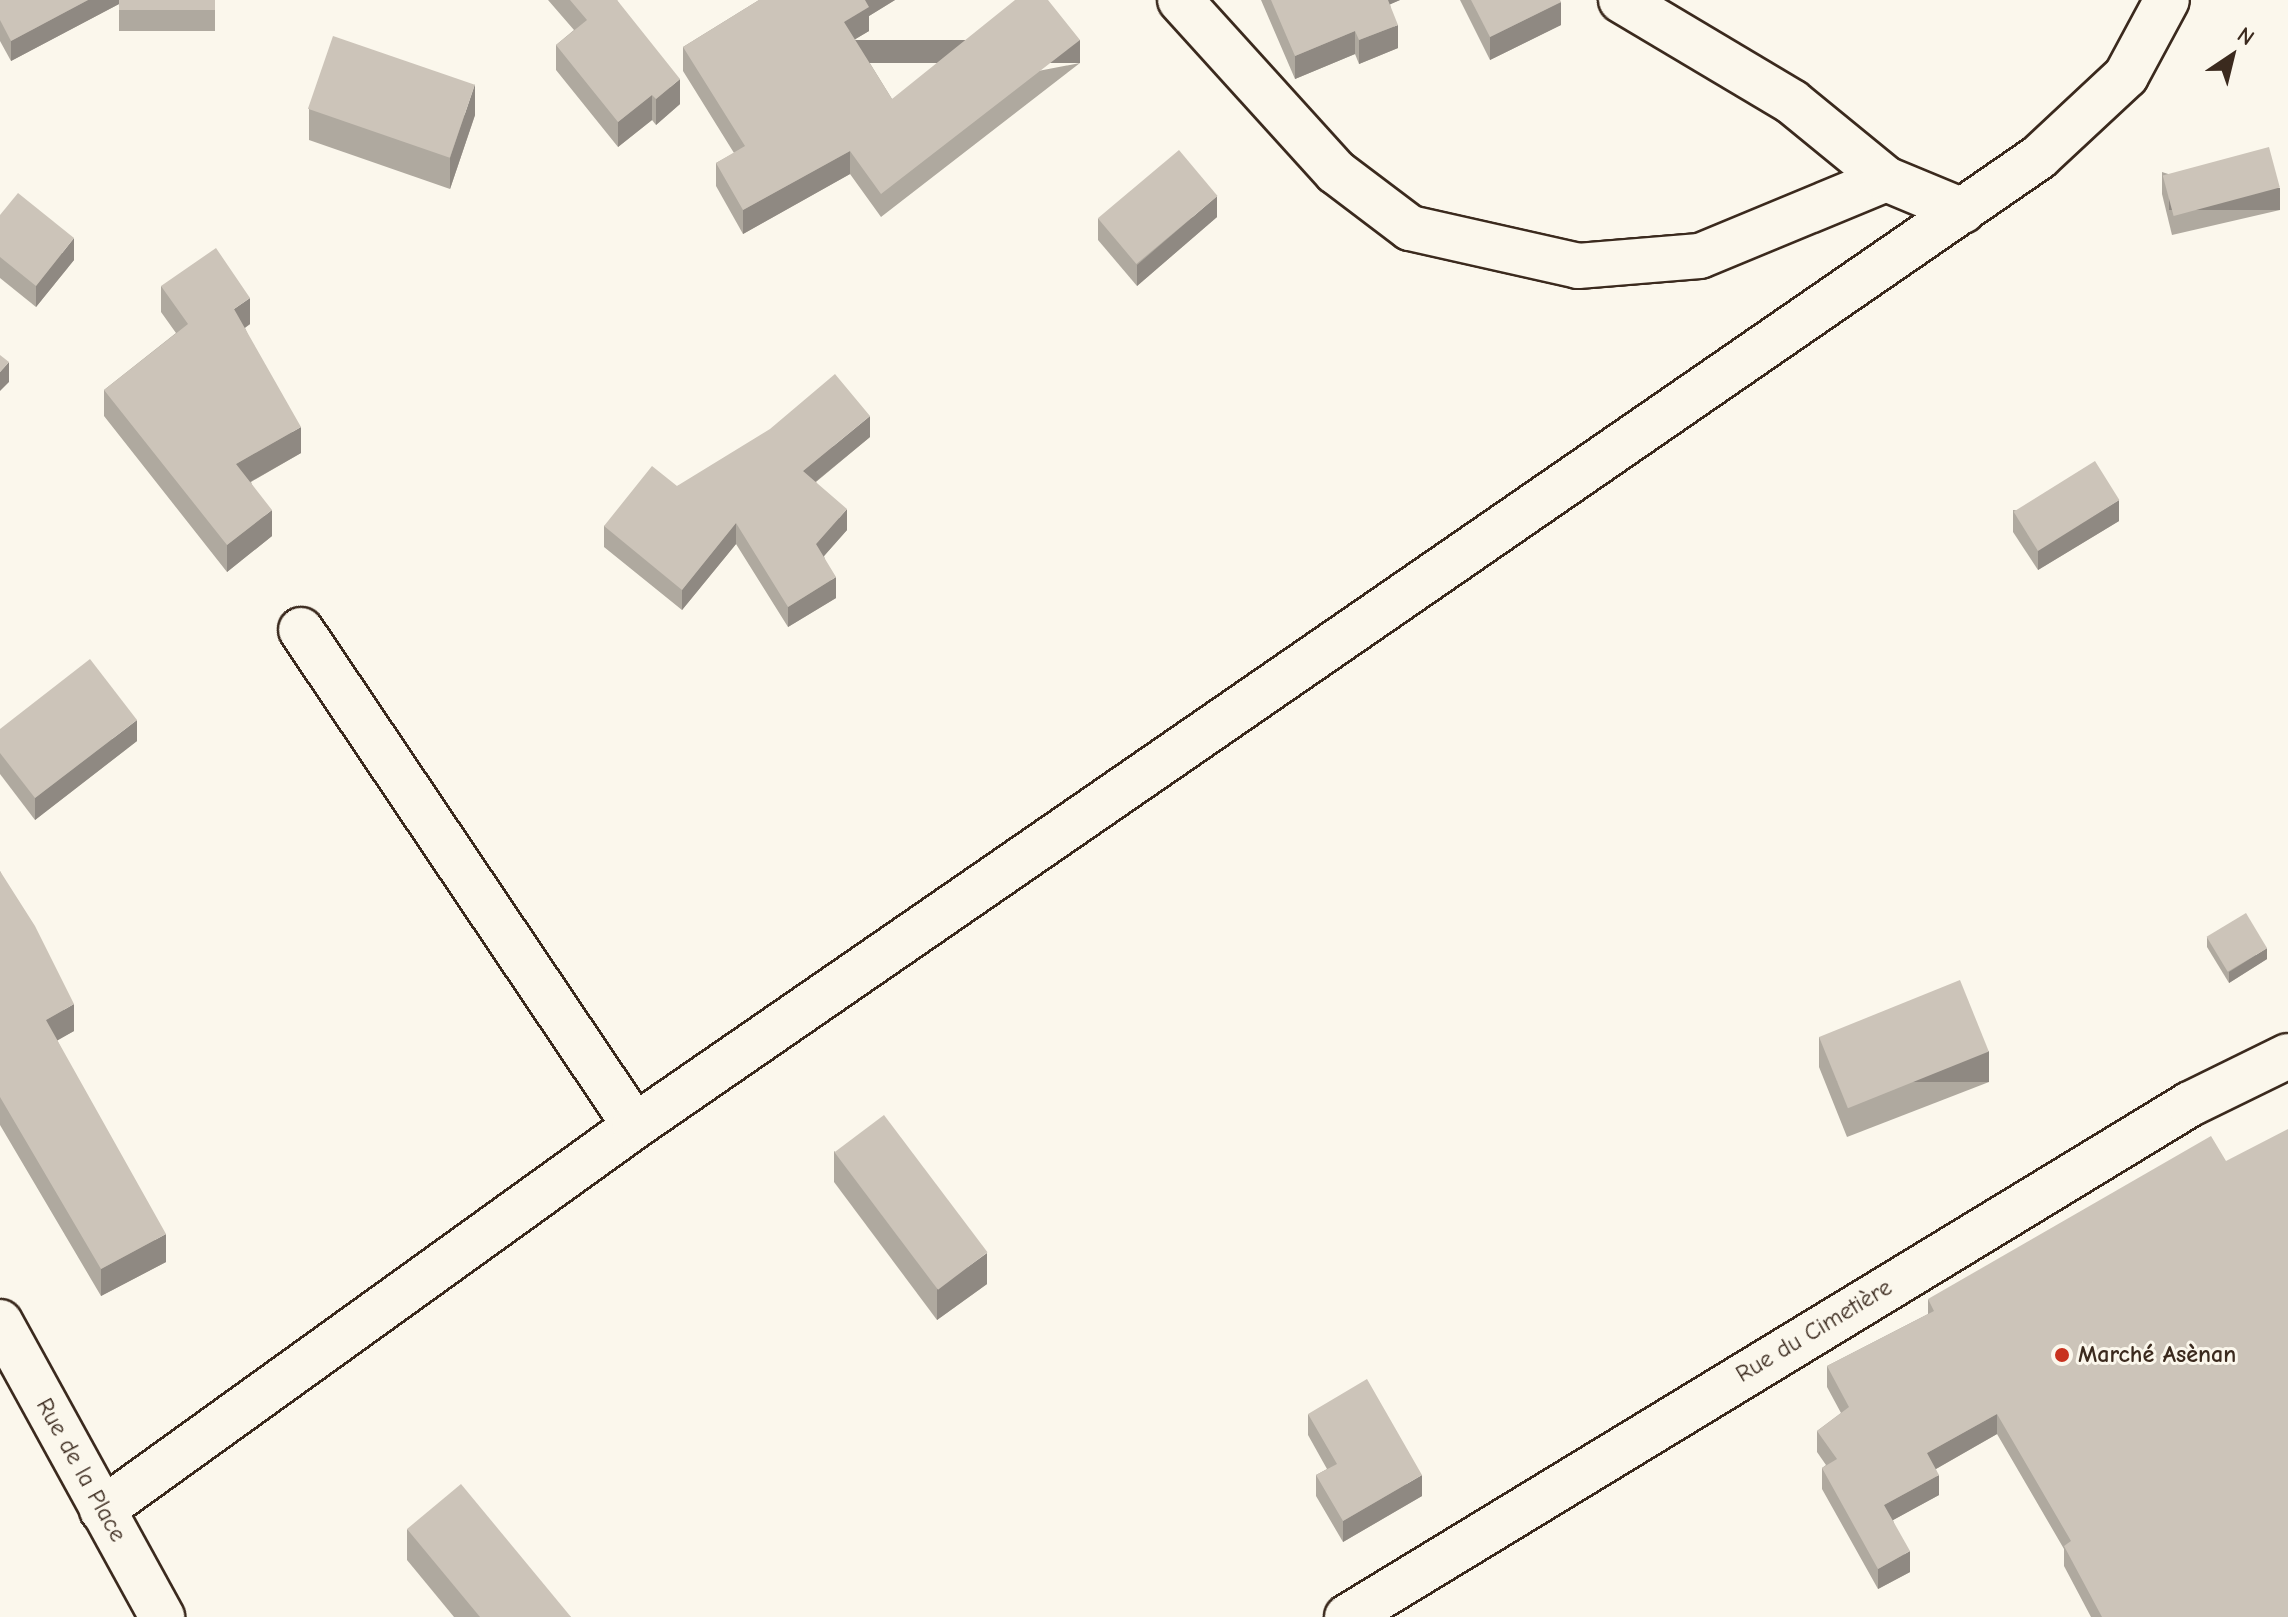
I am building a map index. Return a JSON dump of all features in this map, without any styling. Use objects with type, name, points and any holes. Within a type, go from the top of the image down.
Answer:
[{"type":"street","points":[[1180,0],[1336,172],[1410,228],[1578,266],[1700,256],[1886,179]]},
{"type":"street","points":[[1621,0],[1792,102],[1886,179],[1963,211]]},
{"type":"street","points":[[102,1510],[635,1126],[2039,157],[2126,76],[2167,0]]},
{"type":"street","points":[[301,630],[635,1126]]},
{"type":"street","name":"Rue du Cimetière","points":[[1347,1617],[2190,1104],[2288,1056]]},
{"type":"street","name":"Rue de la Place","points":[[0,1322],[162,1617]]},
{"type":"building","points":[[0,0],[88,0],[11,41],[0,20]]},
{"type":"building","points":[[119,0],[215,0],[215,10],[119,10]]},
{"type":"building","points":[[570,0],[617,0],[680,79],[656,99],[652,95],[618,122],[556,45],[587,20]]},
{"type":"building","points":[[759,0],[865,0],[869,7],[844,22],[892,99],[1015,0],[1048,0],[1080,40],[881,194],[850,151],[743,210],[716,163],[745,146],[683,47]]},
{"type":"building","points":[[1271,0],[1388,0],[1398,25],[1359,40],[1355,31],[1295,56]]},
{"type":"building","points":[[1471,0],[1560,0],[1561,2],[1490,37]]},
{"type":"building","points":[[333,36],[475,85],[450,158],[308,109]]},
{"type":"building","points":[[2269,147],[2280,188],[2174,216],[2163,175]]},
{"type":"building","points":[[1179,150],[1218,196],[1136,264],[1098,218]]},
{"type":"building","points":[[18,193],[74,238],[36,286],[0,257],[0,215]]},
{"type":"building","points":[[216,248],[250,298],[234,309],[301,427],[236,464],[272,510],[227,545],[104,390],[188,324],[161,286]]},
{"type":"building","points":[[0,355],[9,362],[0,372]]},
{"type":"building","points":[[835,374],[870,416],[803,471],[847,509],[816,544],[836,577],[788,607],[736,523],[682,590],[604,526],[652,466],[677,486],[770,429]]},
{"type":"building","points":[[2095,461],[2119,500],[2038,551],[2014,512]]},
{"type":"building","points":[[90,659],[137,720],[35,798],[0,753],[0,729]]},
{"type":"building","points":[[0,871],[35,926],[74,1004],[46,1020],[166,1234],[101,1269],[0,1097]]},
{"type":"building","points":[[2246,913],[2267,948],[2228,972],[2207,937]]},
{"type":"building","points":[[1960,980],[1989,1051],[1848,1108],[1819,1037]]},
{"type":"building","points":[[884,1115],[988,1252],[938,1290],[834,1152]]},
{"type":"building","name":"Marché Asènan","points":[[2288,1129],[2288,1617],[2102,1617],[2064,1546],[2071,1541],[1997,1414],[1927,1453],[1939,1475],[1884,1505],[1910,1551],[1878,1569],[1822,1468],[1837,1459],[1817,1431],[1849,1407],[1827,1366],[1934,1311],[1928,1299],[2211,1136],[2226,1161]]},
{"type":"building","points":[[1367,1379],[1422,1475],[1343,1521],[1316,1475],[1337,1464],[1308,1414]]},
{"type":"building","points":[[461,1484],[571,1617],[480,1617],[407,1529]]},
{"type":"place","name":"Marché Asènan","points":[[2062,1355]]}]
